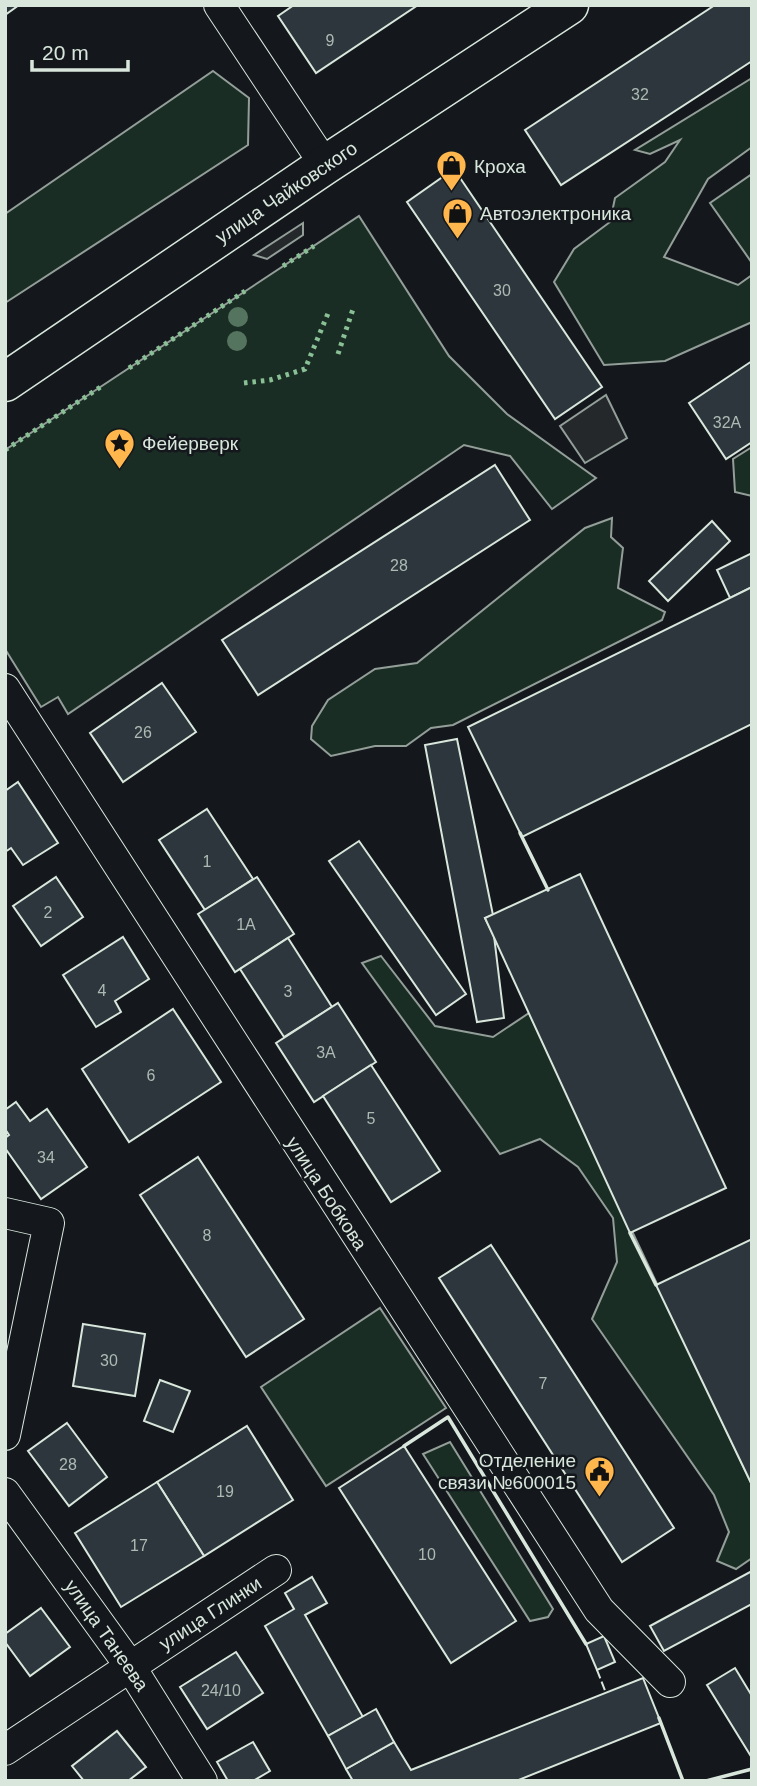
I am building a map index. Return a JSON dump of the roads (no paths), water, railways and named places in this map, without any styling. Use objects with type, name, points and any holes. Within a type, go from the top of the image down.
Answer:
[{"type":"main road","name":"улица Чайковского","points":[[5,382],[325,165],[569,5]]},
{"type":"street","points":[[219,5],[325,165]]},
{"type":"street","name":"улица Бобкова","points":[[5,689],[598,1610],[670,1682]]},
{"type":"street","points":[[5,1213],[49,1223],[5,1435]]},
{"type":"street","name":"улица Танеева","points":[[5,1493],[130,1666],[202,1781]]},
{"type":"street","name":"улица Глинки","points":[[5,1751],[276,1570]]},
{"type":"place","name":"Кроха","points":[[451,193]]},
{"type":"place","name":"Автоэлектроника","points":[[457,240]]},
{"type":"place","name":"Фейерверк","points":[[119,470]]},
{"type":"place","name":"Отделение связи №600015","points":[[599,1498]]}]
